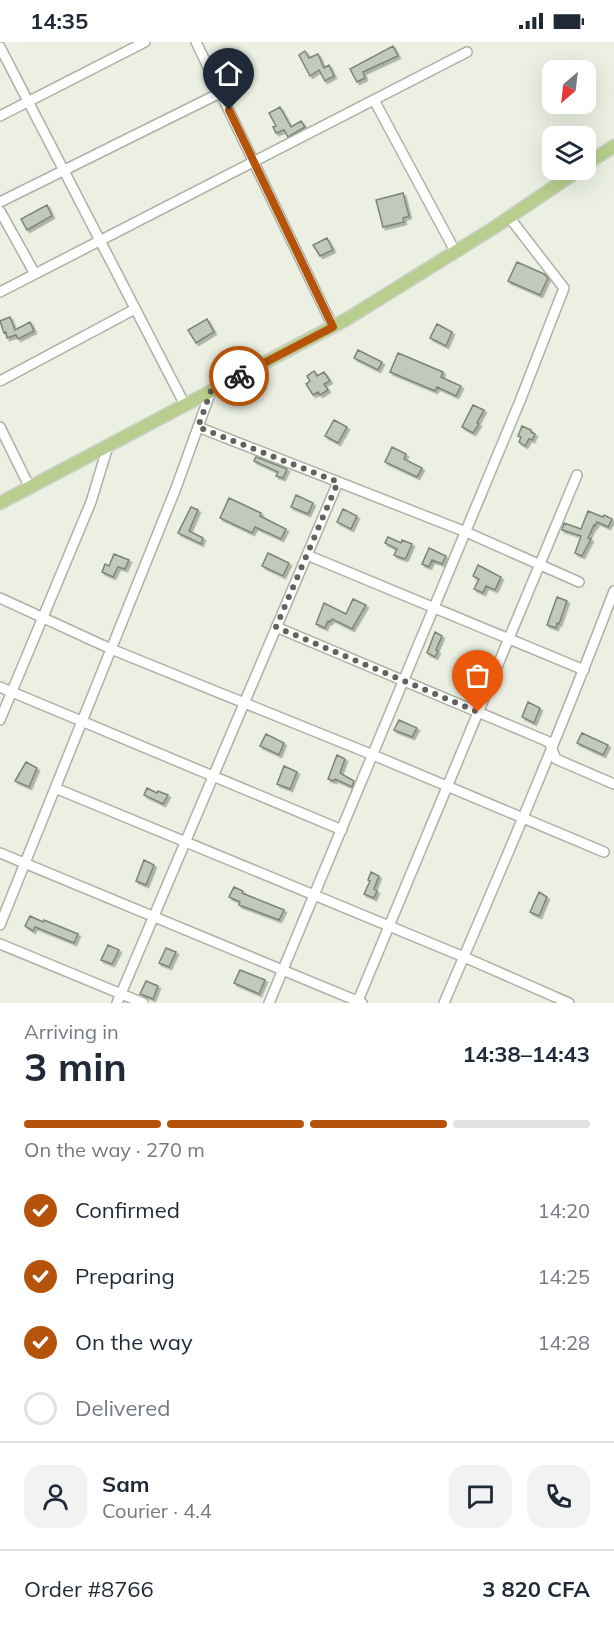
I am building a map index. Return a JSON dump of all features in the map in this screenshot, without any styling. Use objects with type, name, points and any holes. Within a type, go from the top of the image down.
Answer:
[{"type":"main road","points":[[596,158],[614,146]]},
{"type":"main road","points":[[0,504],[333,327],[564,180]]},
{"type":"street","points":[[0,116],[146,42]]},
{"type":"street","points":[[196,42],[333,327]]},
{"type":"street","points":[[0,47],[185,405]]},
{"type":"street","points":[[0,292],[467,52]]},
{"type":"street","points":[[0,202],[220,93]]},
{"type":"street","points":[[374,100],[455,251]]},
{"type":"street","points":[[0,211],[35,274]]},
{"type":"street","points":[[269,1003],[466,532],[564,288],[509,217]]},
{"type":"street","points":[[0,381],[135,309]]},
{"type":"street","points":[[0,925],[176,488],[211,391]]},
{"type":"street","points":[[0,427],[30,488]]},
{"type":"street","points":[[198,427],[466,532],[579,582]]},
{"type":"street","points":[[0,720],[91,502],[108,446]]},
{"type":"street","points":[[0,853],[359,1002],[577,475]]},
{"type":"street","points":[[119,998],[338,482]]},
{"type":"street","points":[[307,555],[584,670]]},
{"type":"street","points":[[444,1003],[552,748],[614,591]]},
{"type":"street","points":[[0,598],[111,649],[604,852]]},
{"type":"street","points":[[276,627],[549,742],[556,759],[614,784]]},
{"type":"street","points":[[0,687],[342,830]]},
{"type":"street","points":[[55,788],[464,957],[569,1003]]},
{"type":"street","points":[[0,944],[119,998],[143,1003]]},
{"type":"building","points":[[393,46],[398,56],[363,72],[365,78],[357,82],[350,69]]},
{"type":"building","points":[[305,51],[309,58],[318,54],[324,68],[329,65],[334,76],[325,81],[319,70],[310,76],[299,55]]},
{"type":"building","points":[[220,54],[231,74],[222,79],[211,58]]},
{"type":"building","points":[[280,107],[291,127],[301,121],[305,127],[288,137],[284,130],[276,133],[273,127],[276,126],[269,113]]},
{"type":"building","points":[[403,193],[409,216],[403,218],[404,222],[383,227],[376,200]]},
{"type":"building","points":[[47,205],[52,216],[27,230],[21,219]]},
{"type":"building","points":[[327,238],[333,250],[320,256],[313,245]]},
{"type":"building","points":[[517,262],[548,278],[540,295],[508,281]]},
{"type":"building","points":[[10,317],[15,330],[30,322],[34,331],[18,339],[16,335],[7,338],[0,321]]},
{"type":"building","points":[[207,319],[214,332],[196,343],[188,330]]},
{"type":"building","points":[[437,324],[452,332],[446,346],[430,338]]},
{"type":"building","points":[[358,350],[382,362],[378,370],[354,358]]},
{"type":"building","points":[[398,353],[443,372],[441,377],[461,386],[456,396],[437,387],[435,391],[390,372]]},
{"type":"building","points":[[314,371],[317,376],[324,372],[330,381],[324,384],[328,390],[320,395],[318,392],[313,395],[306,384],[310,381],[307,376]]},
{"type":"building","points":[[473,405],[484,410],[473,433],[462,427]]},
{"type":"building","points":[[334,420],[347,427],[338,443],[325,436]]},
{"type":"building","points":[[522,426],[535,434],[525,446],[519,442],[521,437],[518,436]]},
{"type":"building","points":[[392,447],[406,454],[404,459],[422,468],[417,477],[385,462]]},
{"type":"building","points":[[256,457],[287,469],[283,478],[276,476],[278,472],[254,461]]},
{"type":"building","points":[[296,495],[313,503],[308,514],[291,507]]},
{"type":"building","points":[[229,498],[261,513],[260,516],[286,529],[281,539],[255,527],[252,533],[220,518]]},
{"type":"building","points":[[191,507],[198,510],[189,531],[203,538],[201,544],[178,533]]},
{"type":"building","points":[[343,509],[357,516],[351,529],[337,522]]},
{"type":"building","points":[[588,511],[612,519],[608,527],[597,522],[594,525],[588,538],[591,539],[582,556],[575,553],[581,536],[562,530],[564,523],[581,529]]},
{"type":"building","points":[[388,537],[401,543],[402,540],[412,544],[406,558],[394,555],[397,549],[385,543]]},
{"type":"building","points":[[429,548],[446,556],[442,564],[432,560],[429,567],[422,564]]},
{"type":"building","points":[[268,553],[289,563],[283,576],[262,566]]},
{"type":"building","points":[[114,554],[129,560],[125,569],[118,567],[113,577],[102,572],[105,564],[109,566]]},
{"type":"building","points":[[478,565],[501,577],[495,590],[486,586],[483,593],[474,589],[479,579],[473,576]]},
{"type":"building","points":[[557,597],[567,601],[556,628],[547,625]]},
{"type":"building","points":[[353,599],[366,605],[352,629],[332,619],[328,621],[325,628],[316,624],[324,603],[346,614]]},
{"type":"building","points":[[435,632],[442,636],[435,657],[427,653]]},
{"type":"building","points":[[528,702],[540,708],[534,723],[522,717]]},
{"type":"building","points":[[399,720],[417,728],[412,737],[394,730]]},
{"type":"building","points":[[582,733],[608,745],[603,755],[577,743]]},
{"type":"building","points":[[266,734],[284,743],[279,755],[260,746]]},
{"type":"building","points":[[337,755],[345,759],[340,773],[354,781],[352,787],[335,779],[334,781],[328,779]]},
{"type":"building","points":[[26,762],[37,768],[29,787],[15,781]]},
{"type":"building","points":[[284,766],[297,772],[290,789],[277,784]]},
{"type":"building","points":[[147,788],[168,795],[163,804],[144,795]]},
{"type":"building","points":[[144,860],[154,865],[146,885],[136,881]]},
{"type":"building","points":[[371,872],[379,876],[374,889],[377,891],[374,898],[364,894]]},
{"type":"building","points":[[234,887],[243,891],[242,893],[284,910],[279,920],[239,905],[240,902],[229,897]]},
{"type":"building","points":[[539,892],[547,897],[539,916],[530,912]]},
{"type":"building","points":[[30,916],[78,934],[74,943],[35,927],[33,931],[25,926]]},
{"type":"building","points":[[108,945],[119,950],[112,964],[101,960]]},
{"type":"building","points":[[166,948],[176,952],[169,967],[159,963]]},
{"type":"building","points":[[240,970],[265,980],[259,994],[234,983]]},
{"type":"building","points":[[146,981],[158,986],[153,999],[140,994]]},
{"type":"way so far","points":[[239,376],[211,391],[198,427],[338,482],[276,627],[478,712]]},
{"type":"route","points":[[229,110],[333,327],[239,376]]}]
